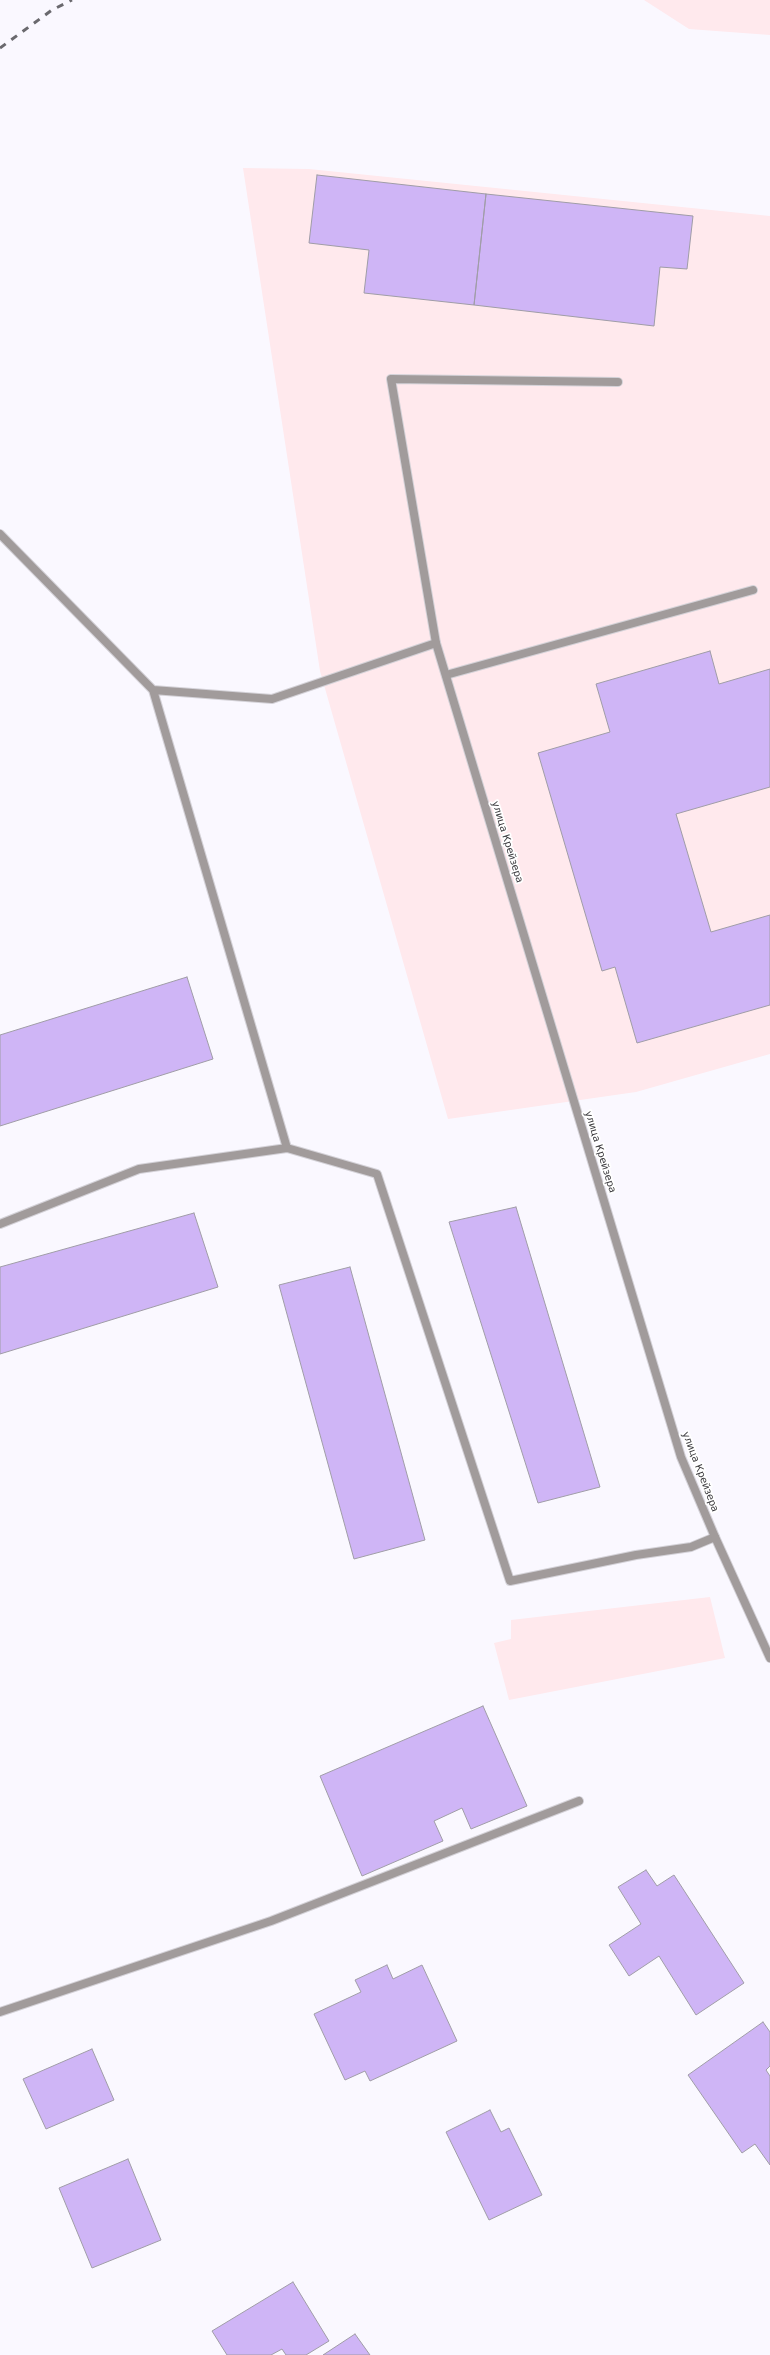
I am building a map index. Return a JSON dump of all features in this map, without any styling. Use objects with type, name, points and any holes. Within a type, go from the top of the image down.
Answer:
[{"type":"street","name":"улица Крейзера","points":[[618,382],[391,380],[436,643],[681,1457],[714,1537],[770,1658]]},
{"type":"street","points":[[0,534],[153,690],[287,1148]]},
{"type":"street","points":[[446,675],[753,590]]},
{"type":"street","points":[[153,690],[272,699],[436,643]]},
{"type":"street","points":[[0,1224],[139,1169],[287,1148],[377,1174],[510,1581],[636,1555],[691,1547],[714,1537]]},
{"type":"street","points":[[0,2012],[271,1921],[579,1801]]},
{"type":"shaded area","points":[[644,0],[770,0],[770,35],[689,29]]},
{"type":"shaded area","points":[[243,168],[309,169],[770,216],[770,1054],[636,1092],[448,1119],[320,671]]},
{"type":"shaded area","points":[[710,1597],[725,1658],[509,1700],[494,1643],[511,1639],[511,1620]]},
{"type":"building","points":[[317,175],[486,194],[474,305],[364,293],[369,250],[309,243]]},
{"type":"building","points":[[486,194],[693,216],[687,269],[660,267],[654,326],[474,305]]},
{"type":"building","points":[[710,651],[719,684],[770,669],[770,787],[676,814],[711,932],[770,915],[770,1005],[637,1043],[615,967],[602,971],[538,753],[610,732],[596,684]]},
{"type":"building","points":[[187,977],[213,1059],[0,1126],[0,1035]]},
{"type":"building","points":[[516,1207],[600,1487],[538,1503],[449,1222]]},
{"type":"building","points":[[194,1213],[218,1287],[0,1354],[0,1267]]},
{"type":"building","points":[[350,1267],[425,1540],[354,1559],[279,1285]]},
{"type":"building","points":[[483,1706],[527,1806],[471,1829],[462,1808],[434,1821],[443,1841],[362,1876],[320,1776]]},
{"type":"building","points":[[646,1870],[657,1886],[674,1875],[744,1983],[696,2015],[659,1956],[629,1976],[609,1945],[641,1924],[618,1887]]},
{"type":"building","points":[[387,1965],[393,1979],[422,1965],[457,2041],[370,2081],[365,2071],[345,2080],[314,2014],[361,1992],[355,1980]]},
{"type":"building","points":[[763,2022],[770,2032],[770,2066],[766,2070],[770,2076],[770,2165],[755,2144],[742,2153],[688,2075]]},
{"type":"building","points":[[92,2049],[114,2100],[46,2129],[23,2079]]},
{"type":"building","points":[[490,2110],[501,2132],[509,2128],[542,2195],[489,2220],[446,2132]]},
{"type":"building","points":[[128,2159],[161,2240],[92,2268],[59,2188]]},
{"type":"building","points":[[293,2282],[329,2341],[306,2355],[286,2355],[282,2349],[271,2355],[227,2355],[212,2331]]},
{"type":"building","points":[[355,2334],[370,2355],[323,2355]]},
{"type":"railway","points":[[0,48],[52,10],[72,0]]}]
